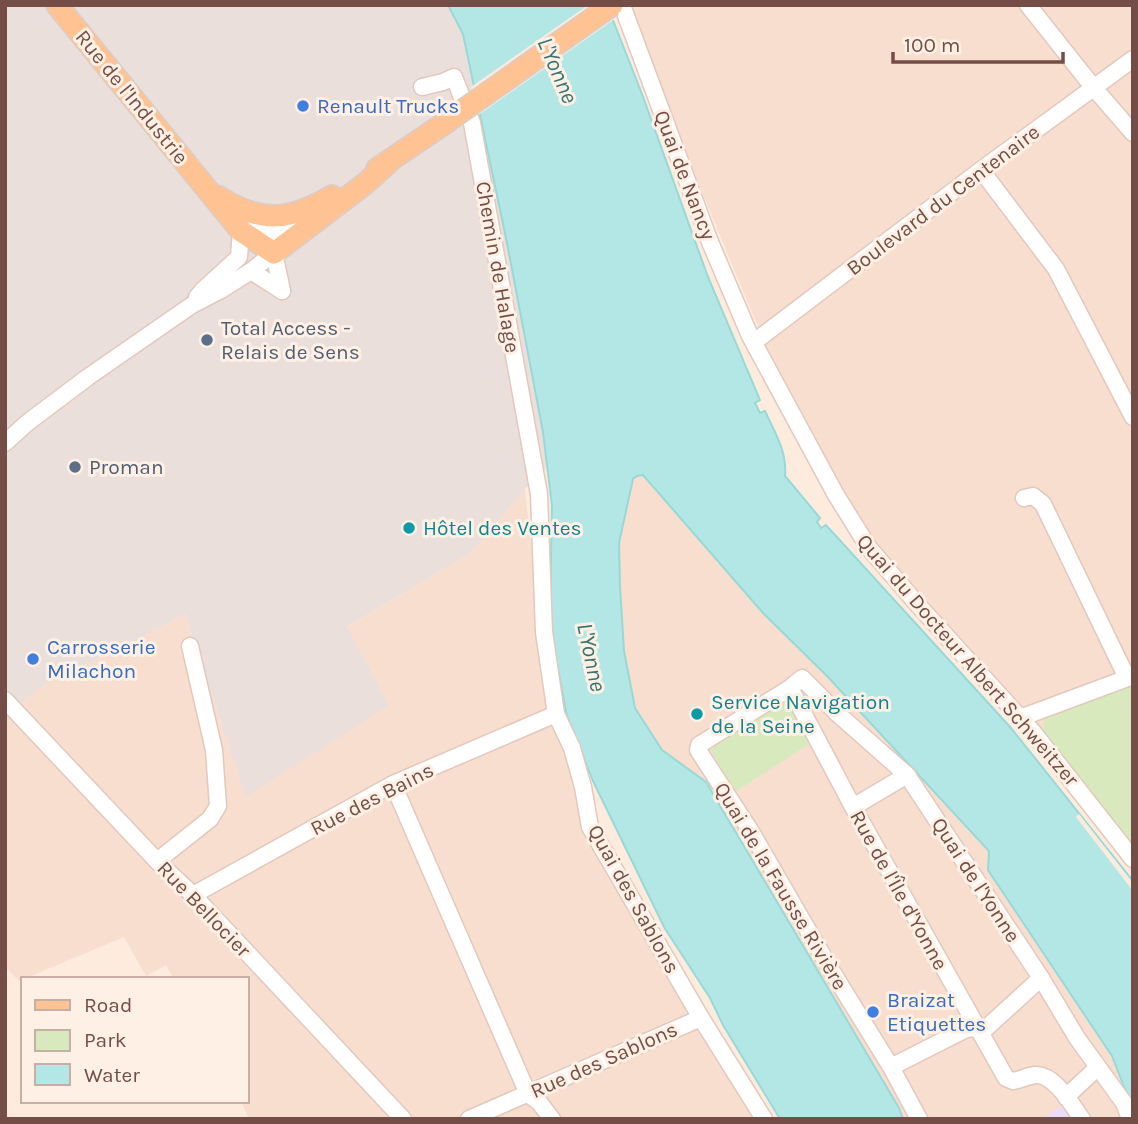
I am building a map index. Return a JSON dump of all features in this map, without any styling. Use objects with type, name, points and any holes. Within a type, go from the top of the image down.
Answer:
[{"type":"main road","name":"Rue de l'Industrie","points":[[57,5],[206,188],[256,235]]},
{"type":"main road","points":[[256,235],[269,217],[312,208],[389,162],[612,5]]},
{"type":"main road","points":[[256,235],[366,183],[389,162]]},
{"type":"street","name":"Quai de Nancy","points":[[622,5],[710,242],[754,342]]},
{"type":"street","points":[[1028,5],[1133,133]]},
{"type":"street","name":"Boulevard du Centenaire","points":[[754,342],[1133,58]]},
{"type":"street","name":"Chemin de Halage","points":[[422,87],[454,77],[472,123],[539,494]]},
{"type":"street","points":[[981,170],[1056,269],[1133,417]]},
{"type":"street","points":[[192,305],[203,290],[240,257],[256,235],[312,208]]},
{"type":"street","points":[[5,443],[88,377],[192,305],[251,271],[256,235]]},
{"type":"street","points":[[251,271],[282,291],[256,235]]},
{"type":"street","name":"Quai du Docteur Albert Schweitzer","points":[[754,342],[815,459],[869,548],[1036,734],[1133,859]]},
{"type":"street","name":"Quai des Sablons","points":[[539,494],[544,632],[556,714],[572,748],[590,827],[701,1018],[764,1119]]},
{"type":"street","points":[[1020,718],[1130,677],[1043,504],[1033,496],[1024,498]]},
{"type":"street","points":[[157,861],[210,819],[218,806],[214,750],[190,646]]},
{"type":"street","name":"Quai de l'Yonne","points":[[790,688],[802,678],[907,775],[1097,1068],[1124,1103],[1130,1119]]},
{"type":"street","name":"Rue de l'Île d'Yonne","points":[[790,688],[853,807],[1009,1080],[1034,1075],[1050,1078],[1082,1119]]},
{"type":"street","name":"Quai de la Fausse Rivière","points":[[790,688],[699,745],[698,750],[750,830],[919,1119]]},
{"type":"street","name":"Rue Bellocier","points":[[5,700],[403,1119]]},
{"type":"street","name":"Rue des Bains","points":[[193,895],[393,784],[556,714]]},
{"type":"street","points":[[853,807],[907,775]]},
{"type":"street","points":[[393,784],[528,1094],[539,1102],[552,1119]]},
{"type":"street","points":[[891,1067],[964,1030],[984,1030],[1041,978]]},
{"type":"street","name":"Rue des Sablons","points":[[469,1119],[701,1018]]},
{"type":"street","points":[[1066,1097],[1097,1068]]},
{"type":"shaded area","points":[[5,5],[448,5],[463,34],[507,243],[543,432],[547,467],[471,553],[347,627],[389,705],[246,797],[185,614],[123,648],[55,678],[5,714]]},
{"type":"shaded area","points":[[624,5],[1133,5],[1133,861],[824,485]]},
{"type":"shaded area","points":[[643,475],[763,613],[827,676],[989,851],[988,870],[1112,1056],[1133,1110],[1133,1119],[903,1119],[706,782],[662,750],[635,708],[624,651],[619,543],[633,479]]},
{"type":"shaded area","points":[[525,489],[549,709],[575,778],[584,823],[756,1119],[249,1119],[242,1103],[248,1103],[248,977],[173,977],[166,965],[146,976],[124,937],[29,977],[21,977],[19,981],[5,967],[5,714],[55,678],[123,648],[185,614],[246,796],[346,628],[471,553]]},
{"type":"shaded area","points":[[1067,1106],[1077,1119],[1042,1119],[1060,1107],[1061,1109]]},
{"type":"green space","points":[[1133,682],[1133,852],[1042,734],[1046,714]]},
{"type":"green space","points":[[785,701],[793,705],[812,742],[735,792],[709,747]]},
{"type":"water","name":"L'Yonne","points":[[448,5],[607,5],[708,277],[760,400],[755,403],[760,413],[765,411],[779,442],[784,458],[785,476],[820,518],[817,522],[821,528],[826,525],[1011,728],[1133,881],[1133,1110],[1112,1056],[988,870],[989,851],[827,676],[763,613],[643,475],[637,476],[633,479],[619,543],[624,651],[635,708],[662,750],[706,782],[903,1119],[780,1119],[723,1025],[710,998],[664,927],[593,781],[567,716],[554,649],[550,607],[552,506],[543,432],[463,34]]},
{"type":"pier","points":[[588,5],[611,5],[616,18],[477,116],[471,87]]},
{"type":"pier","points":[[1079,814],[1133,883],[1133,891],[1076,817]]},
{"type":"place","name":"Renault Trucks","points":[[303,106]]},
{"type":"place","name":"Total Access - Relais de Sens","points":[[207,340]]},
{"type":"place","name":"Proman","points":[[75,467]]},
{"type":"place","name":"Hôtel des Ventes","points":[[409,528]]},
{"type":"place","name":"Carrosserie Milachon","points":[[33,659]]},
{"type":"place","name":"Service Navigation de la Seine","points":[[697,714]]},
{"type":"place","name":"Braizat Etiquettes","points":[[873,1012]]}]
